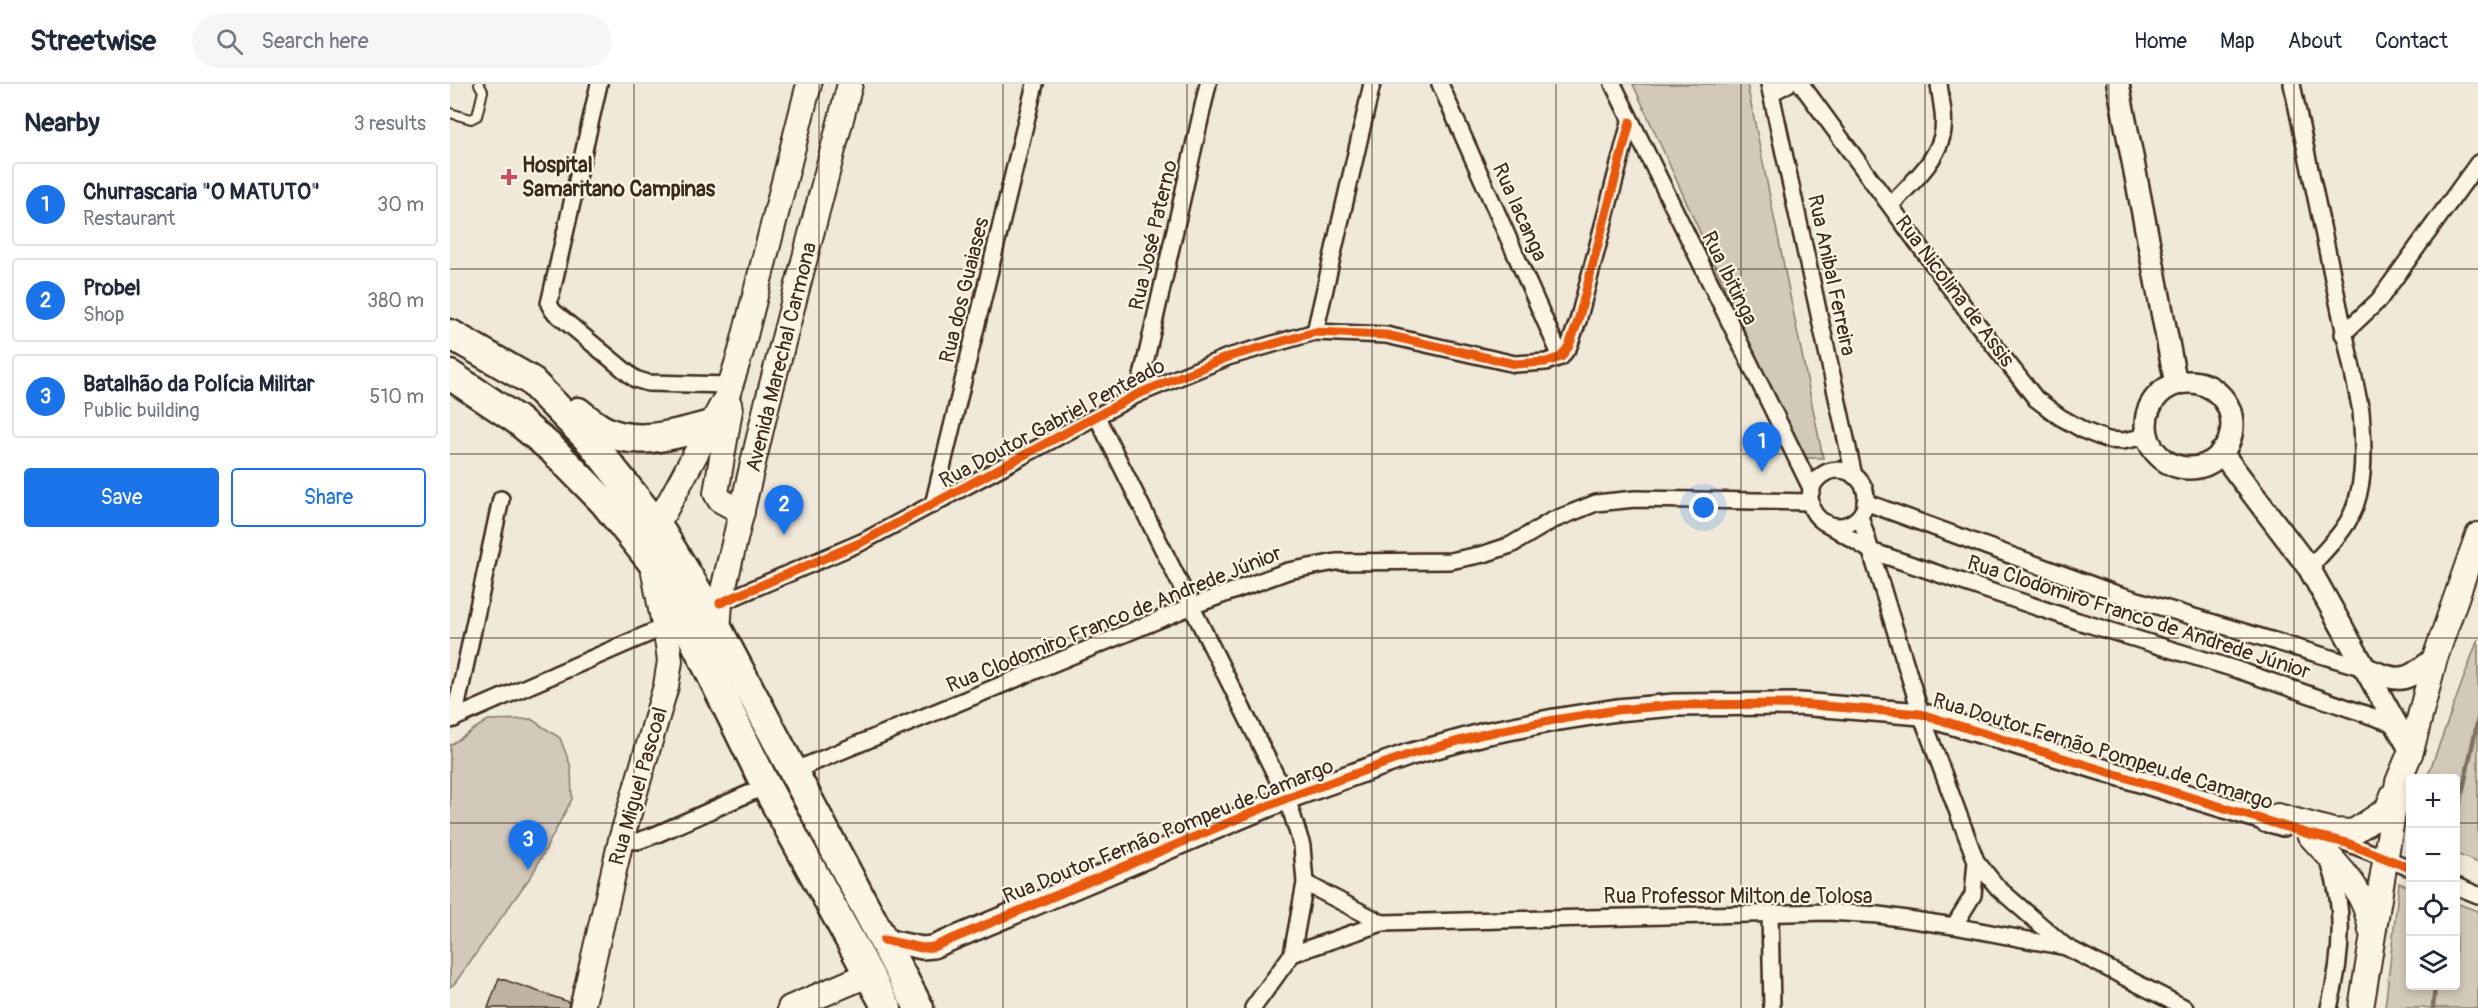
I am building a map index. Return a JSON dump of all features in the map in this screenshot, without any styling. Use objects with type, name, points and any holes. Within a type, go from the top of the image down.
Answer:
[{"type":"highway","points":[[450,334],[530,380],[545,384],[602,430],[620,437],[667,437],[711,425]]},
{"type":"highway","points":[[450,375],[516,419],[552,449],[584,479],[652,562],[687,624],[766,786],[887,1008]]},
{"type":"highway","points":[[530,380],[591,442],[657,525],[699,594],[919,1008]]},
{"type":"main road","name":"Avenida Marechal Carmona","points":[[652,562],[657,525],[729,390],[809,84]]},
{"type":"main road","name":"Avenida Marechal Carmona","points":[[718,631],[720,603],[850,84]]},
{"type":"main road","points":[[741,351],[780,360]]},
{"type":"main road","points":[[729,390],[730,410],[716,493],[720,500],[742,512]]},
{"type":"main road","points":[[2266,820],[2278,816],[2333,831],[2353,832],[2387,810],[2411,751],[2435,658],[2478,535]]},
{"type":"main road","name":"Rua Miguel Pascoal","points":[[582,1008],[621,840],[666,686],[670,661],[652,562]]},
{"type":"main road","points":[[2361,1008],[2398,782]]},
{"type":"main road","points":[[2309,834],[2345,873],[2364,902],[2369,913],[2372,940]]},
{"type":"main road","points":[[790,1008],[870,974]]},
{"type":"street","points":[[599,84],[549,304],[552,311],[635,379],[648,383],[729,390]]},
{"type":"street","name":"Rua dos Guaiases","points":[[933,505],[1035,84]]},
{"type":"street","name":"Rua José Paterno","points":[[1138,394],[1208,84]]},
{"type":"street","points":[[1316,332],[1372,84]]},
{"type":"street","name":"Rua Iacanga","points":[[1440,84],[1561,357]]},
{"type":"street","name":"Rua Ibitinga","points":[[1613,84],[1811,496]]},
{"type":"street","points":[[1770,89],[1788,84]]},
{"type":"street","name":"Rua Nicolina de Assis","points":[[1801,84],[1971,316],[2036,399],[2060,417],[2085,431],[2108,440],[2123,441],[2147,435]]},
{"type":"street","points":[[1890,205],[1935,153],[1942,136],[1944,119],[1940,84]]},
{"type":"street","points":[[2118,84],[2176,384]]},
{"type":"street","points":[[2292,84],[2361,411],[2364,447],[2360,484],[2353,509],[2344,527],[2309,568]]},
{"type":"street","name":"Rua Anibal Ferreira","points":[[1770,89],[1854,476],[1864,488],[1863,509],[1871,551],[1921,714],[1976,861],[1998,888],[2066,947]]},
{"type":"street","points":[[1561,357],[1569,346],[1578,321],[1630,122]]},
{"type":"street","points":[[2343,334],[2379,300],[2478,163]]},
{"type":"street","name":"Rua Doutor Gabriel Penteado","points":[[720,603],[862,542],[1138,394],[1228,357],[1316,332],[1386,335],[1515,364],[1546,362],[1561,357]]},
{"type":"street","points":[[2196,382],[2209,387],[2220,396],[2228,408],[2232,422],[2230,436],[2222,452],[2202,466],[2189,468],[2162,459],[2153,448],[2147,435],[2146,422],[2150,408],[2157,396],[2176,384],[2196,382]]},
{"type":"street","points":[[1097,417],[1287,798],[1302,846],[1305,883],[1292,954],[1253,1008]]},
{"type":"street","points":[[2222,452],[2309,568],[2411,751]]},
{"type":"street","points":[[1854,476],[1846,472],[1829,472],[1821,476],[1811,496],[1813,511],[1826,524],[1845,525],[1863,509]]},
{"type":"street","name":"Rua Clodomiro Franco de Andrede Júnior","points":[[793,771],[1192,606],[1288,571],[1336,562],[1450,561],[1484,554],[1511,545],[1551,521],[1596,503],[1811,496]]},
{"type":"street","points":[[452,720],[501,499]]},
{"type":"street","name":"Rua Clodomiro Franco de Andrede Júnior","points":[[1863,509],[2114,593],[2364,668]]},
{"type":"street","name":"Rua Clodomiro Franco de Andrede Júnior","points":[[1826,524],[1871,551],[2078,621],[2238,670],[2394,724]]},
{"type":"street","points":[[452,720],[664,627]]},
{"type":"street","points":[[2364,668],[2387,678],[2400,679],[2413,676],[2435,658]]},
{"type":"street","name":"Rua Doutor Fernão Pompeu de Camargo","points":[[884,940],[912,947],[933,947],[1287,798],[1408,755],[1484,734],[1617,710],[1674,705],[1780,704],[1921,714],[2309,834]]},
{"type":"street","points":[[621,840],[638,841],[655,836],[766,786]]},
{"type":"street","points":[[2309,834],[2346,843],[2406,865]]},
{"type":"street","points":[[2326,853],[2340,902],[2337,965],[2329,1008]]},
{"type":"street","points":[[1954,926],[1973,895],[1976,861]]},
{"type":"street","name":"Rua Professor Milton de Tolosa","points":[[1305,883],[1382,923]]},
{"type":"street","name":"Rua Professor Milton de Tolosa","points":[[1292,954],[1382,923],[1827,912],[1879,915],[1954,926],[2066,947],[2185,1008]]},
{"type":"street","points":[[1770,913],[1772,1008]]},
{"type":"lane","points":[[450,114],[471,119],[477,116],[483,91],[479,84]]},
{"type":"shaded area","points":[[1633,84],[1747,84],[1823,458],[1802,458]]},
{"type":"shaded area","points":[[2478,639],[2478,863],[2460,856],[2460,774],[2428,774]]},
{"type":"shaded area","points":[[531,719],[560,738],[571,767],[572,799],[533,873],[450,987],[450,745],[488,720]]},
{"type":"shaded area","points":[[2399,883],[2406,886],[2406,990],[2460,990],[2460,904],[2478,911],[2478,1008],[2385,1008]]},
{"type":"building","points":[[499,978],[569,1002],[568,1008],[488,1008]]},
{"type":"waterway","points":[[2460,803],[2478,719]]},
{"type":"waterway","points":[[2433,1008],[2435,990]]},
{"type":"cycle path","points":[[720,603],[862,542],[1138,394],[1228,357],[1315,332],[1386,335],[1515,364],[1546,362],[1561,357],[1569,346],[1578,321],[1630,122]]},
{"type":"cycle path","points":[[884,940],[922,948],[933,947],[1287,798],[1408,755],[1484,734],[1554,720],[1617,710],[1674,705],[1800,704],[1921,714],[2309,834],[2347,843],[2406,866]]},
{"type":"place","name":"Hospital Samaritano Campinas","points":[[509,177]]},
{"type":"place","name":"Churrascaria \"O MATUTO\"","points":[[1762,472]]},
{"type":"place","name":"Probel","points":[[784,535]]},
{"type":"place","name":"Batalhão da Polícia Militar","points":[[528,870]]}]
